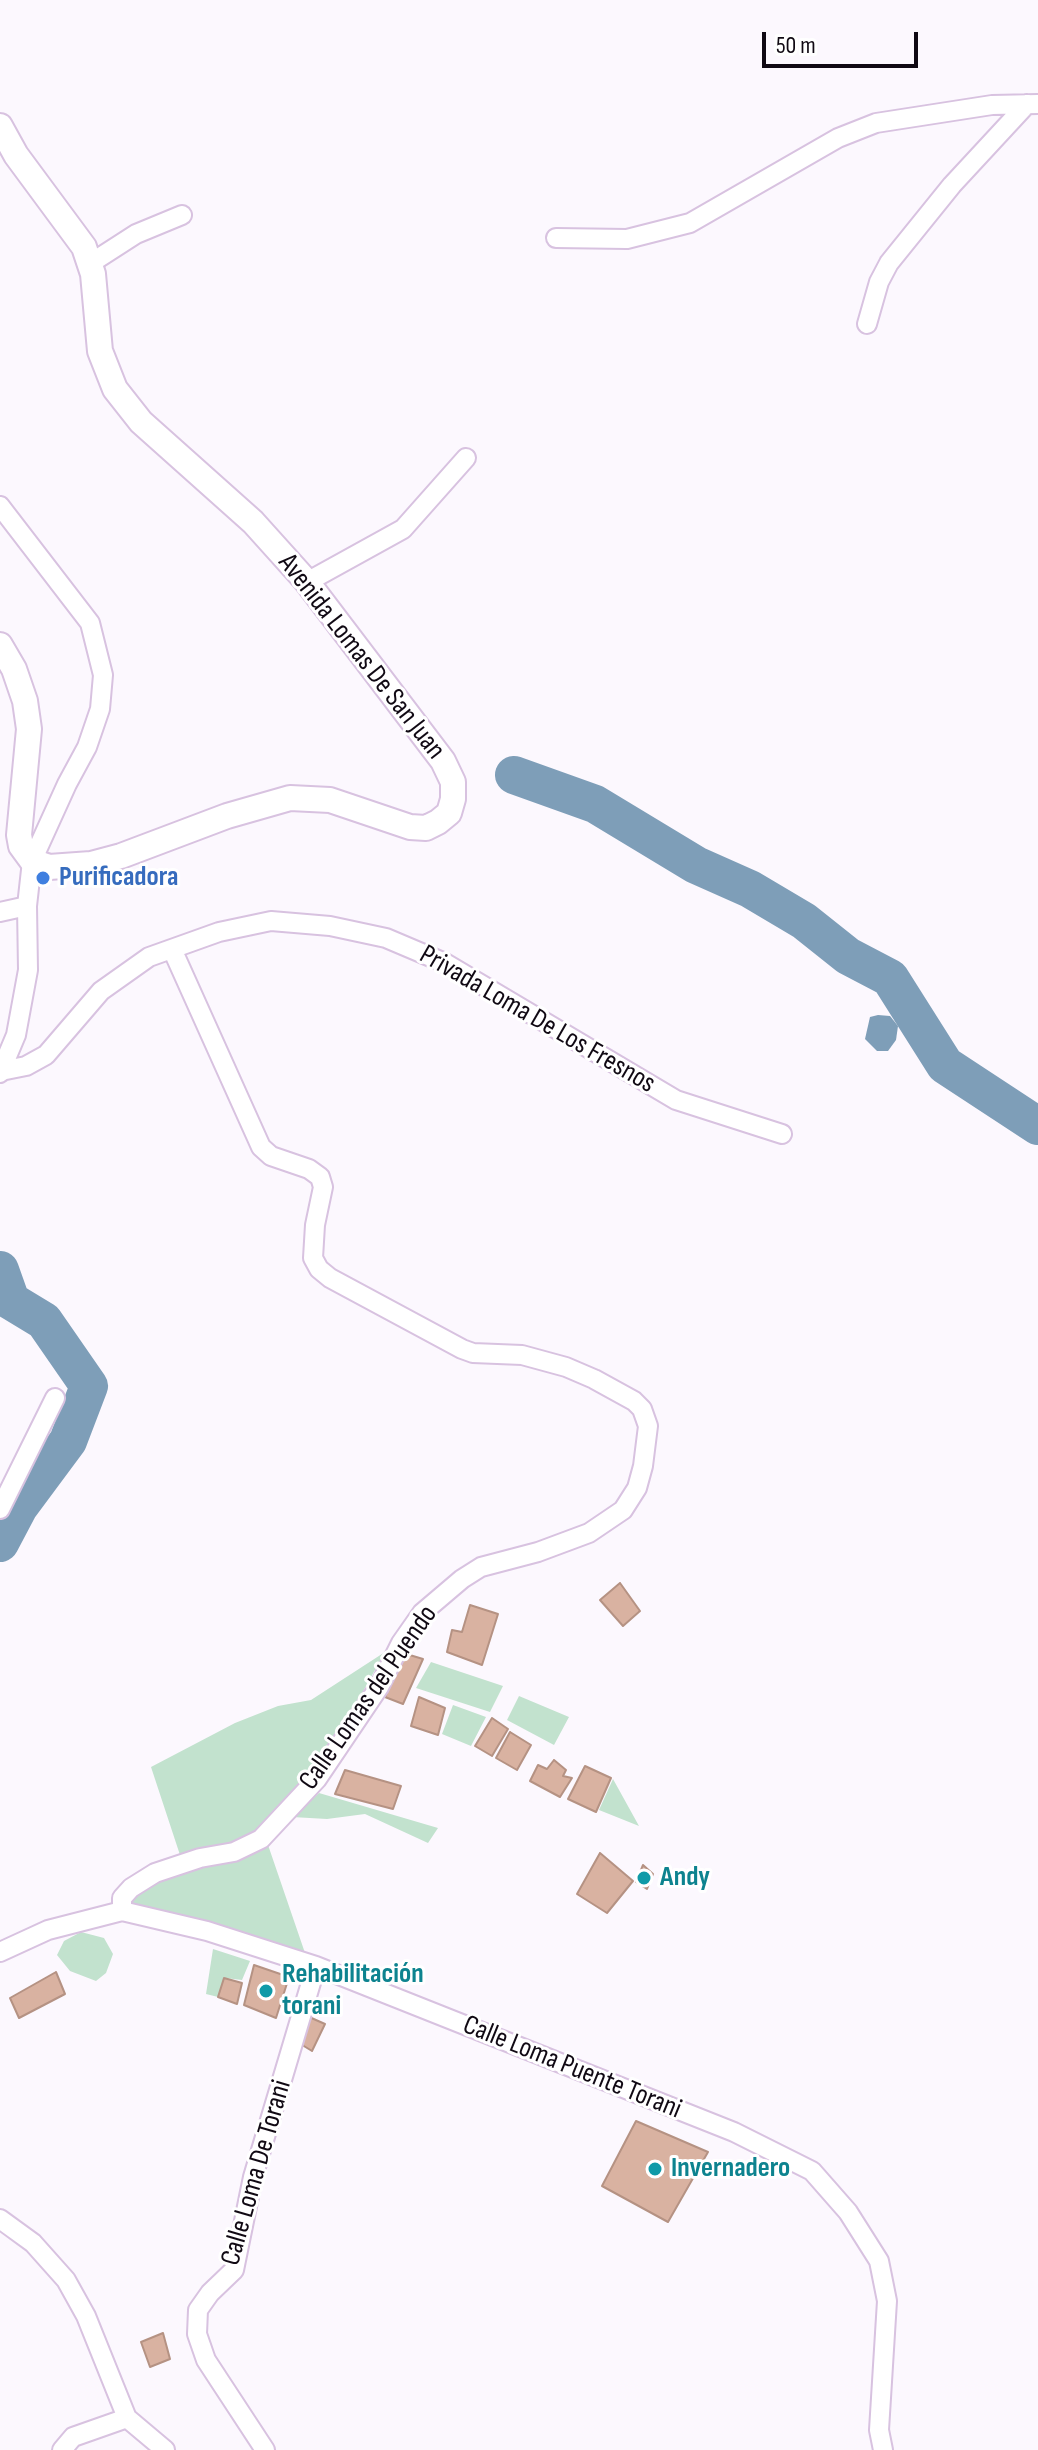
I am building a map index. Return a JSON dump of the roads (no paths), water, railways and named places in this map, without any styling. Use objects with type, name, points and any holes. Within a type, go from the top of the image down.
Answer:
[{"type":"main road","name":"Avenida Lomas De San Juan","points":[[0,126],[16,155],[77,236],[91,263],[100,351],[115,389],[141,422],[253,522],[307,582],[443,761],[453,782],[449,813],[426,828],[410,827],[330,800],[290,798],[227,816],[121,856],[91,864],[49,867],[32,861]]},
{"type":"main road","points":[[0,645],[14,669],[25,701],[29,729],[18,823],[21,846],[32,861]]},
{"type":"street","points":[[556,238],[627,239],[690,223],[838,138],[876,123],[992,105],[1033,104]]},
{"type":"street","points":[[867,324],[879,282],[889,263],[952,185],[1033,104]]},
{"type":"street","points":[[91,263],[136,234],[182,215]]},
{"type":"street","points":[[307,582],[403,529],[466,458]]},
{"type":"street","points":[[0,506],[90,623],[103,675],[100,709],[87,747],[32,861],[27,906],[28,970],[16,1035],[0,1072]]},
{"type":"street","points":[[0,912],[27,906]]},
{"type":"street","name":"Privada Loma De Los Fresnos","points":[[0,1072],[26,1066],[46,1055],[101,991],[149,957],[219,932],[271,921],[330,926],[386,938],[445,963],[676,1100],[782,1134]]},
{"type":"street","name":"Calle Lomas del Puendo","points":[[122,1911],[122,1898],[131,1888],[155,1873],[200,1858],[234,1852],[261,1839],[317,1779],[374,1694],[401,1643],[422,1613],[462,1579],[481,1567],[538,1552],[589,1533],[623,1510],[637,1488],[648,1426],[642,1409],[618,1391],[566,1367],[522,1355],[473,1353],[462,1349],[330,1278],[313,1258],[315,1225],[323,1187],[320,1177],[309,1169],[271,1156],[261,1147],[172,949]]},
{"type":"street","points":[[0,1509],[55,1398]]},
{"type":"street","name":"Calle Loma Puente Torani","points":[[0,1952],[48,1930],[122,1911],[207,1931],[316,1966],[734,2132],[812,2171],[848,2212],[879,2261],[887,2301],[879,2430],[883,2450]]},
{"type":"street","name":"Calle Loma De Torani","points":[[265,2450],[206,2360],[197,2334],[198,2310],[210,2293],[234,2270],[253,2177],[316,1966]]},
{"type":"street","points":[[0,2219],[33,2243],[66,2280],[86,2316],[127,2418],[165,2450]]},
{"type":"street","points":[[62,2450],[73,2437],[127,2418]]},
{"type":"water","points":[[890,1016],[898,1026],[896,1040],[888,1051],[877,1051],[865,1039],[870,1017]]},
{"type":"waterway","points":[[514,775],[595,804],[696,865],[750,889],[804,921],[848,956],[890,978],[945,1065],[1038,1126]]},
{"type":"waterway","points":[[0,1270],[11,1301],[44,1321],[89,1386],[68,1441],[19,1507],[0,1543]]},
{"type":"place","name":"Purificadora","points":[[43,878]]},
{"type":"place","name":"Andy","points":[[644,1878]]},
{"type":"place","name":"Rehabilitación torani","points":[[266,1991]]},
{"type":"place","name":"Invernadero","points":[[655,2169]]}]
